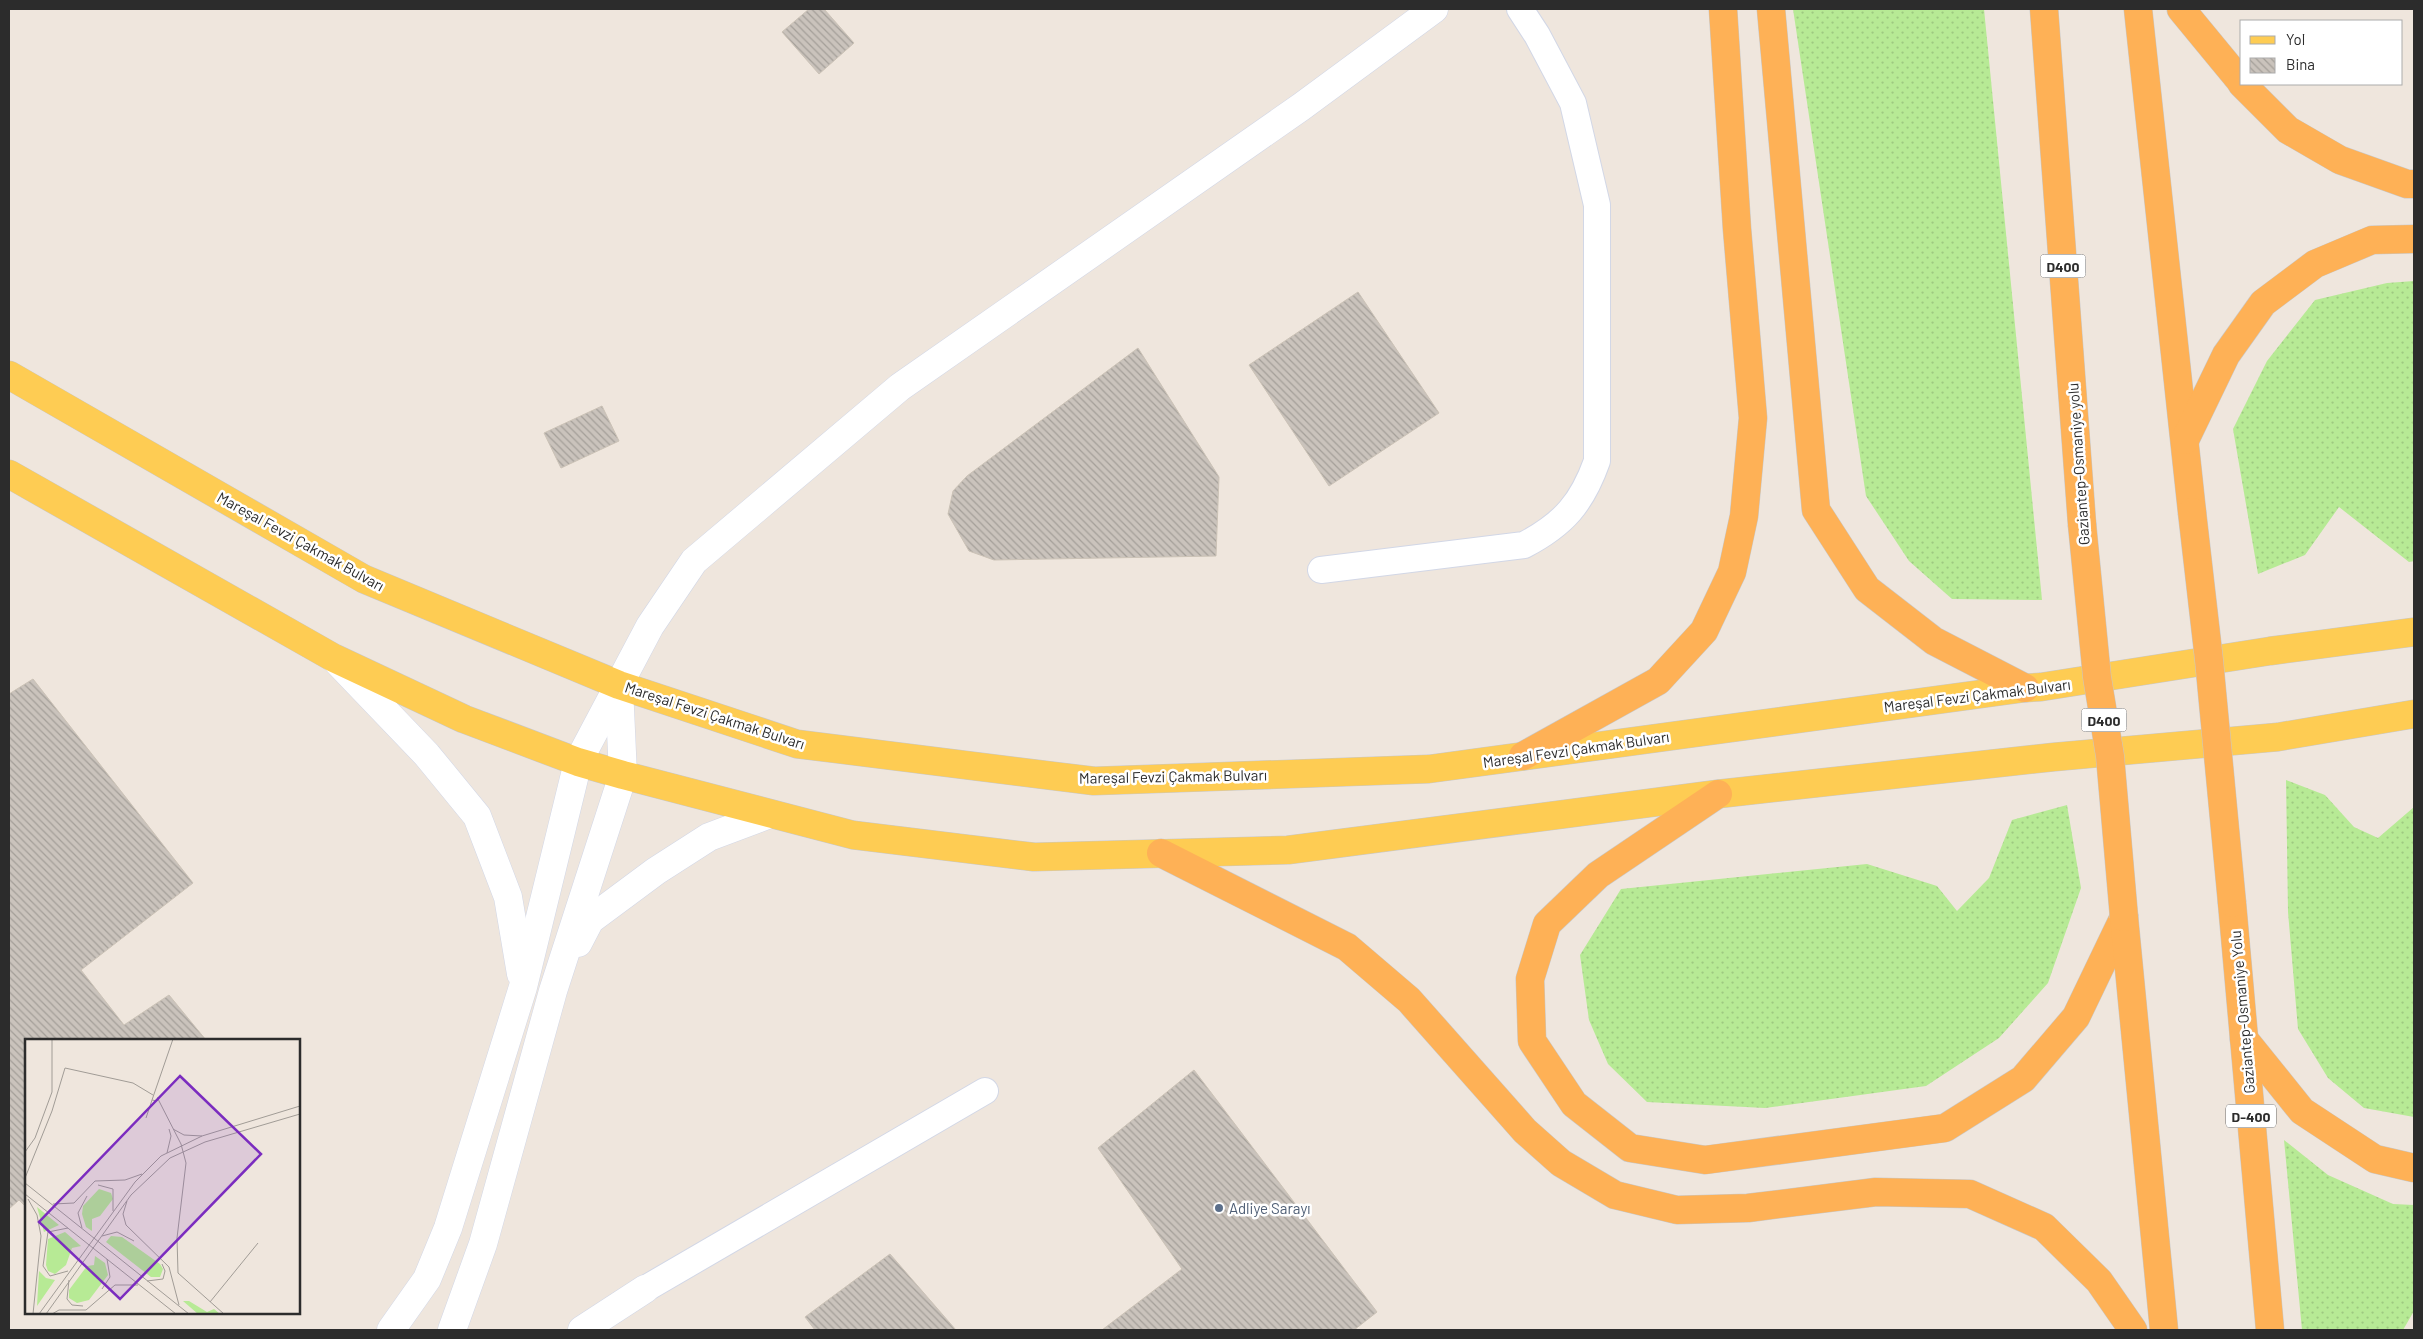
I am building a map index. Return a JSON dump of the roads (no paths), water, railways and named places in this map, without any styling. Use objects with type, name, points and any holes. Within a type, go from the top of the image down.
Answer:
[{"type":"highway","points":[[1523,756],[1658,681],[1704,631],[1732,572],[1744,516],[1753,418],[1737,229],[1723,9]]},
{"type":"highway","points":[[1771,9],[1816,510],[1867,590],[1934,641],[2025,688]]},
{"type":"highway","name":"Gaziantep-Osmaniye yolu","points":[[2044,9],[2082,524],[2097,677],[2110,756],[2124,917]]},
{"type":"highway","points":[[2138,9],[2184,440]]},
{"type":"highway","points":[[2181,9],[2240,82]]},
{"type":"highway","points":[[2243,85],[2288,130],[2340,160],[2407,184],[2414,184]]},
{"type":"highway","points":[[2184,440],[2226,355],[2263,303],[2315,264],[2372,240],[2414,239]]},
{"type":"highway","name":"Gaziantep-Osmaniye Yolu","points":[[2184,440],[2209,660],[2270,1330]]},
{"type":"highway","points":[[1718,794],[1598,875],[1547,924],[1530,979],[1532,1040],[1574,1104],[1630,1148],[1705,1160],[1945,1128],[2023,1079],[2035,1066],[2076,1017],[2124,917]]},
{"type":"highway","points":[[1161,853],[1347,947],[1409,1000],[1525,1131],[1561,1163],[1615,1195],[1677,1210],[1748,1208],[1876,1192],[1970,1194],[2044,1227],[2099,1281],[2133,1330]]},
{"type":"highway","points":[[2124,917],[2164,1330]]},
{"type":"highway","points":[[2244,1039],[2302,1111],[2374,1160],[2414,1168]]},
{"type":"main road","name":"Mareşal Fevzi Çakmak Bulvarı","points":[[9,375],[364,579],[619,685],[797,744],[1094,781],[1429,769],[2042,687],[2270,651],[2414,632]]},
{"type":"main road","points":[[9,474],[334,658],[464,719],[578,762],[623,776],[853,835],[1034,857],[1288,850],[1718,794],[2054,757],[2278,737],[2414,714]]},
{"type":"street","points":[[391,1330],[427,1279],[448,1228],[522,986],[578,762],[650,626],[694,561],[900,387],[1301,107],[1434,9]]},
{"type":"street","points":[[334,658],[427,755],[477,816],[508,897],[522,986]]},
{"type":"street","points":[[452,1330],[483,1244],[553,991],[623,776],[619,685]]},
{"type":"street","points":[[553,991],[590,920],[656,870],[709,837],[770,814]]},
{"type":"street","points":[[582,1330],[645,1289]]},
{"type":"lane","points":[[1320,570],[1524,545],[1545,534],[1563,520],[1578,503],[1589,483],[1597,461],[1597,205],[1573,103],[1537,35],[1520,9]]},
{"type":"lane","points":[[645,1289],[985,1091]]},
{"type":"place","name":"Adliye Sarayı","points":[[1219,1208]]}]
